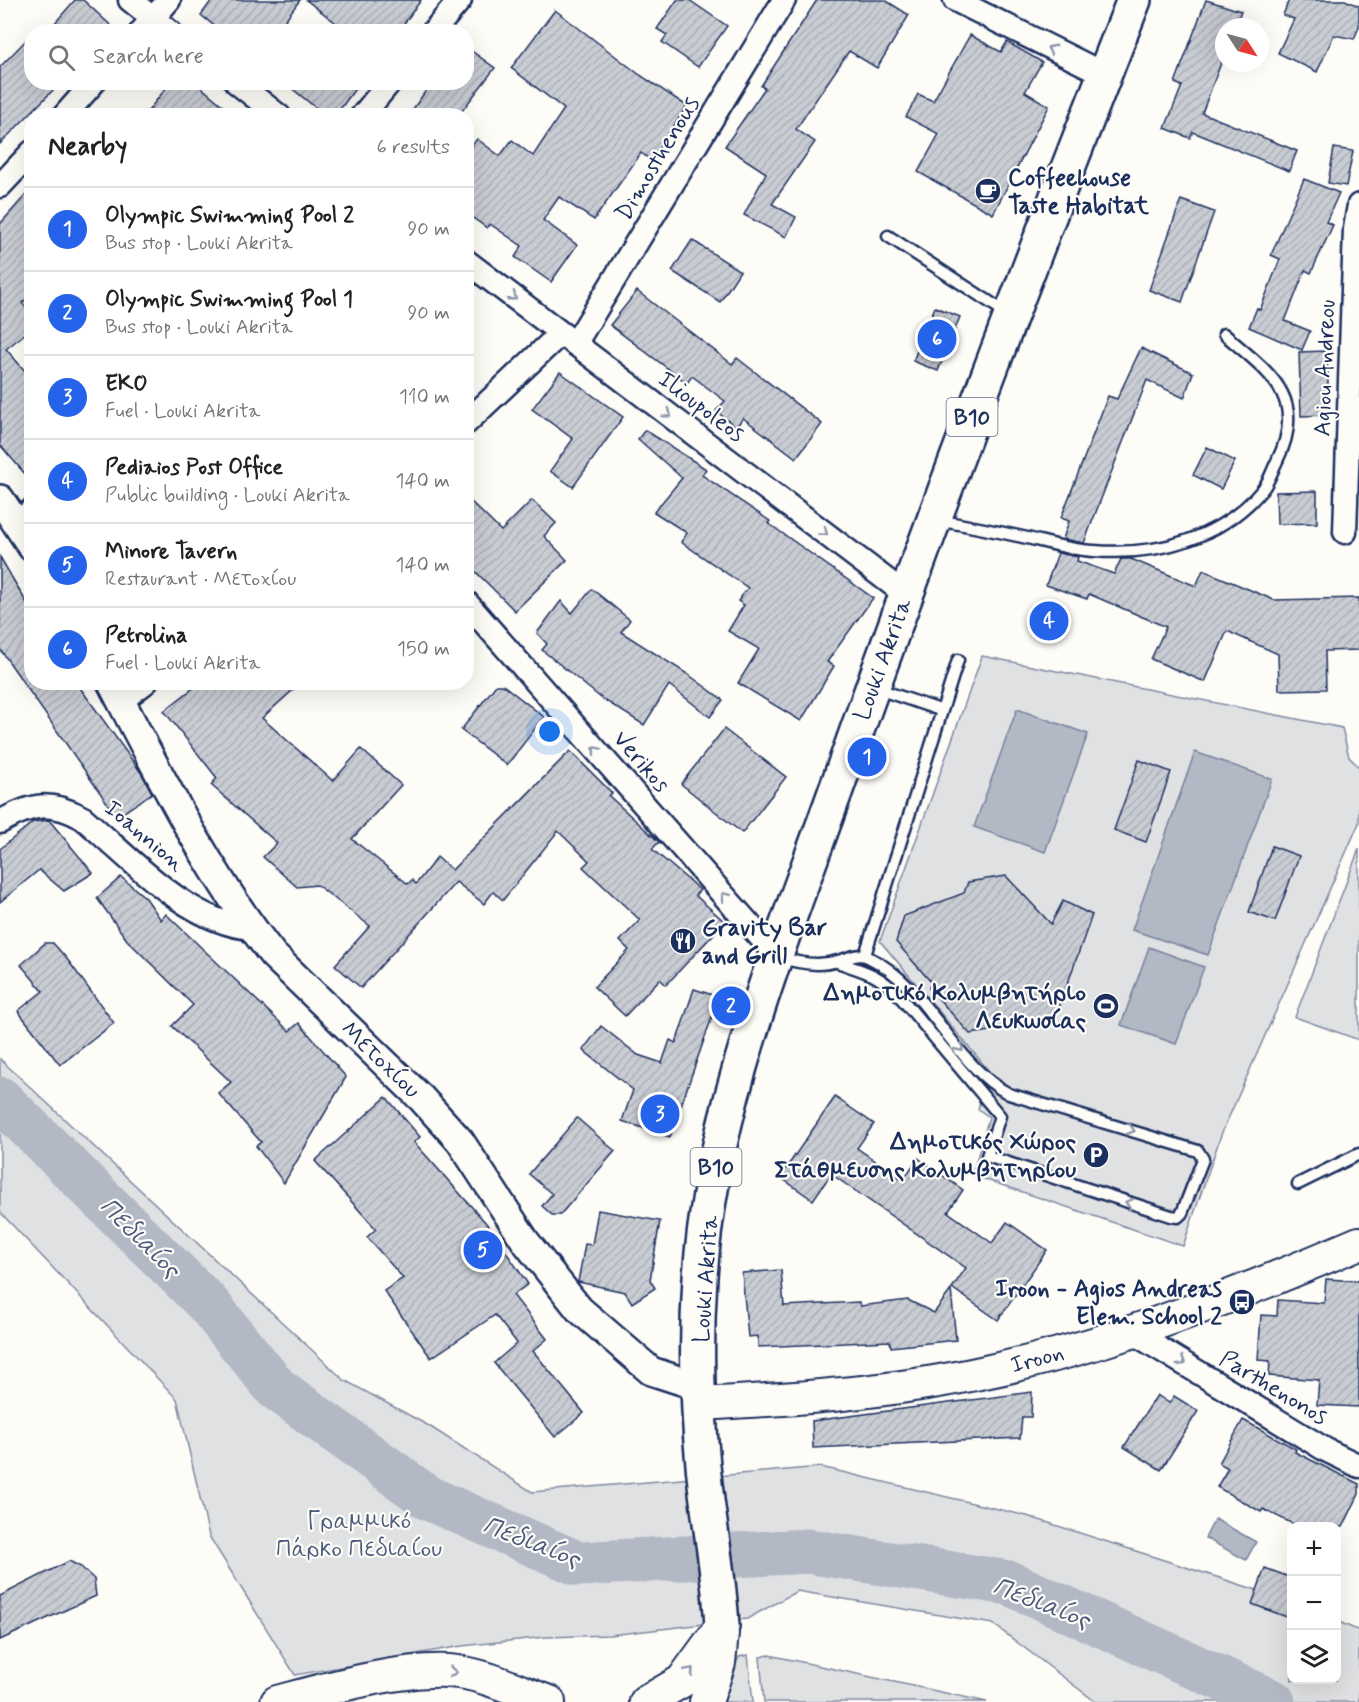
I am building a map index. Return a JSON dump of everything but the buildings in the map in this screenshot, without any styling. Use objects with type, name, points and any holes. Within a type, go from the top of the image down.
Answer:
[{"type":"main road","name":"B10","points":[[1100,85],[1134,0]]},
{"type":"main road","name":"Louki Akrita","points":[[722,1625],[703,1464],[700,1395],[700,1278],[715,1172],[738,1078],[777,956],[905,594],[1100,85]]},
{"type":"main road","name":"Iroon","points":[[700,1395],[811,1399],[902,1387],[986,1372],[1132,1332],[1260,1285],[1359,1243]]},
{"type":"main road","points":[[646,1702],[682,1681],[722,1625]]},
{"type":"main road","points":[[706,1702],[719,1663],[722,1625]]},
{"type":"main road","points":[[278,1702],[398,1675],[430,1671],[458,1672],[516,1695],[549,1702]]},
{"type":"street","points":[[130,0],[152,24]]},
{"type":"street","points":[[157,24],[169,0]]},
{"type":"street","points":[[440,24],[460,0]]},
{"type":"street","name":"Dimosthenous","points":[[474,416],[567,339],[784,0]]},
{"type":"street","points":[[955,0],[1100,85]]},
{"type":"street","points":[[71,108],[87,90]]},
{"type":"street","points":[[246,90],[269,108]]},
{"type":"street","points":[[369,108],[383,90]]},
{"type":"street","points":[[0,186],[24,160]]},
{"type":"street","name":"Agiou Andreou","points":[[1345,532],[1354,424],[1355,229],[1359,205]]},
{"type":"street","name":"Ilioupoleos","points":[[474,267],[905,594]]},
{"type":"street","points":[[0,499],[24,517]]},
{"type":"street","name":"Verikos","points":[[474,611],[777,956]]},
{"type":"street","name":"Μετοχίου","points":[[116,692],[194,833],[252,928],[273,955],[422,1099],[460,1141],[525,1242],[579,1309],[651,1371],[700,1395]]},
{"type":"street","name":"Ioannion","points":[[0,822],[20,811],[38,806],[67,809],[83,818],[197,912],[232,927],[252,928]]},
{"type":"street","name":"Parthenonos","points":[[1132,1332],[1326,1450],[1359,1466]]},
{"type":"lane","points":[[888,236],[1011,315]]},
{"type":"lane","points":[[933,519],[1095,552],[1187,543],[1228,523],[1263,489],[1282,451],[1288,420],[1285,395],[1272,376],[1224,334]]},
{"type":"lane","points":[[865,955],[940,710],[958,660]]},
{"type":"lane","points":[[872,687],[940,710]]},
{"type":"lane","points":[[777,956],[800,964],[837,962],[862,968],[879,976],[897,993],[1000,1116],[987,1156],[1171,1216],[1178,1217],[1182,1213],[1203,1160],[1198,1151],[1010,1094],[989,1084],[906,983],[885,966],[865,955],[851,956],[837,962]]},
{"type":"lane","points":[[1298,1184],[1359,1154]]},
{"type":"green space","name":"Δημοτικό Κολυμβητήριο Λευκωσίας","points":[[982,656],[1342,728],[1349,757],[1359,767],[1359,823],[1221,1135],[1183,1246],[972,1175],[989,1117],[978,1109],[989,1071],[880,941]]},
{"type":"green space","points":[[1359,849],[1359,1040],[1295,1017]]},
{"type":"green space","name":"Γραμμικό Πάρκο Πεδιαίου","points":[[0,1059],[344,1380],[429,1426],[532,1492],[821,1467],[1027,1516],[1287,1600],[1287,1684],[1341,1684],[1341,1623],[1359,1631],[1359,1702],[1096,1702],[993,1624],[797,1591],[747,1619],[610,1635],[546,1637],[462,1646],[295,1675],[209,1536],[177,1399],[0,1212]]},
{"type":"green space","points":[[748,1655],[753,1702],[717,1702],[739,1657]]},
{"type":"green space","points":[[769,1655],[987,1702],[764,1702],[760,1657]]},
{"type":"shaded area","points":[[1017,709],[1088,734],[1045,852],[974,827]]},
{"type":"shaded area","points":[[1195,752],[1272,779],[1208,955],[1132,930]]},
{"type":"shaded area","points":[[1149,947],[1204,967],[1176,1044],[1121,1025]]},
{"type":"shaded area","points":[[1215,1519],[1256,1542],[1246,1560],[1205,1538]]},
{"type":"waterway","name":"Πεδιαίος","points":[[0,1099],[208,1304],[276,1388],[428,1498],[579,1564],[807,1551],[1009,1583],[1273,1702]]},
{"type":"place","name":"Coffeehouse Taste Habitat","points":[[988,191]]},
{"type":"place","name":"Petrolina","points":[[937,339]]},
{"type":"place","name":"Pediaios Post Office","points":[[1049,621]]},
{"type":"place","name":"Olympic Swimming Pool 2","points":[[867,757]]},
{"type":"place","name":"Gravity Bar and Grill","points":[[683,941]]},
{"type":"place","name":"Olympic Swimming Pool 1","points":[[731,1006]]},
{"type":"place","name":"Δημοτικό Κολυμβητήριο Λευκωσίας","points":[[1106,1006]]},
{"type":"place","name":"EKO","points":[[660,1114]]},
{"type":"place","name":"Δημοτικός Χώρος Στάθμευσης Κολυμβητηρίου","points":[[1096,1155]]},
{"type":"place","name":"Minore Tavern","points":[[483,1250]]},
{"type":"place","name":"Iroon - Agios Andreas Elem. School 2","points":[[1242,1302]]}]
